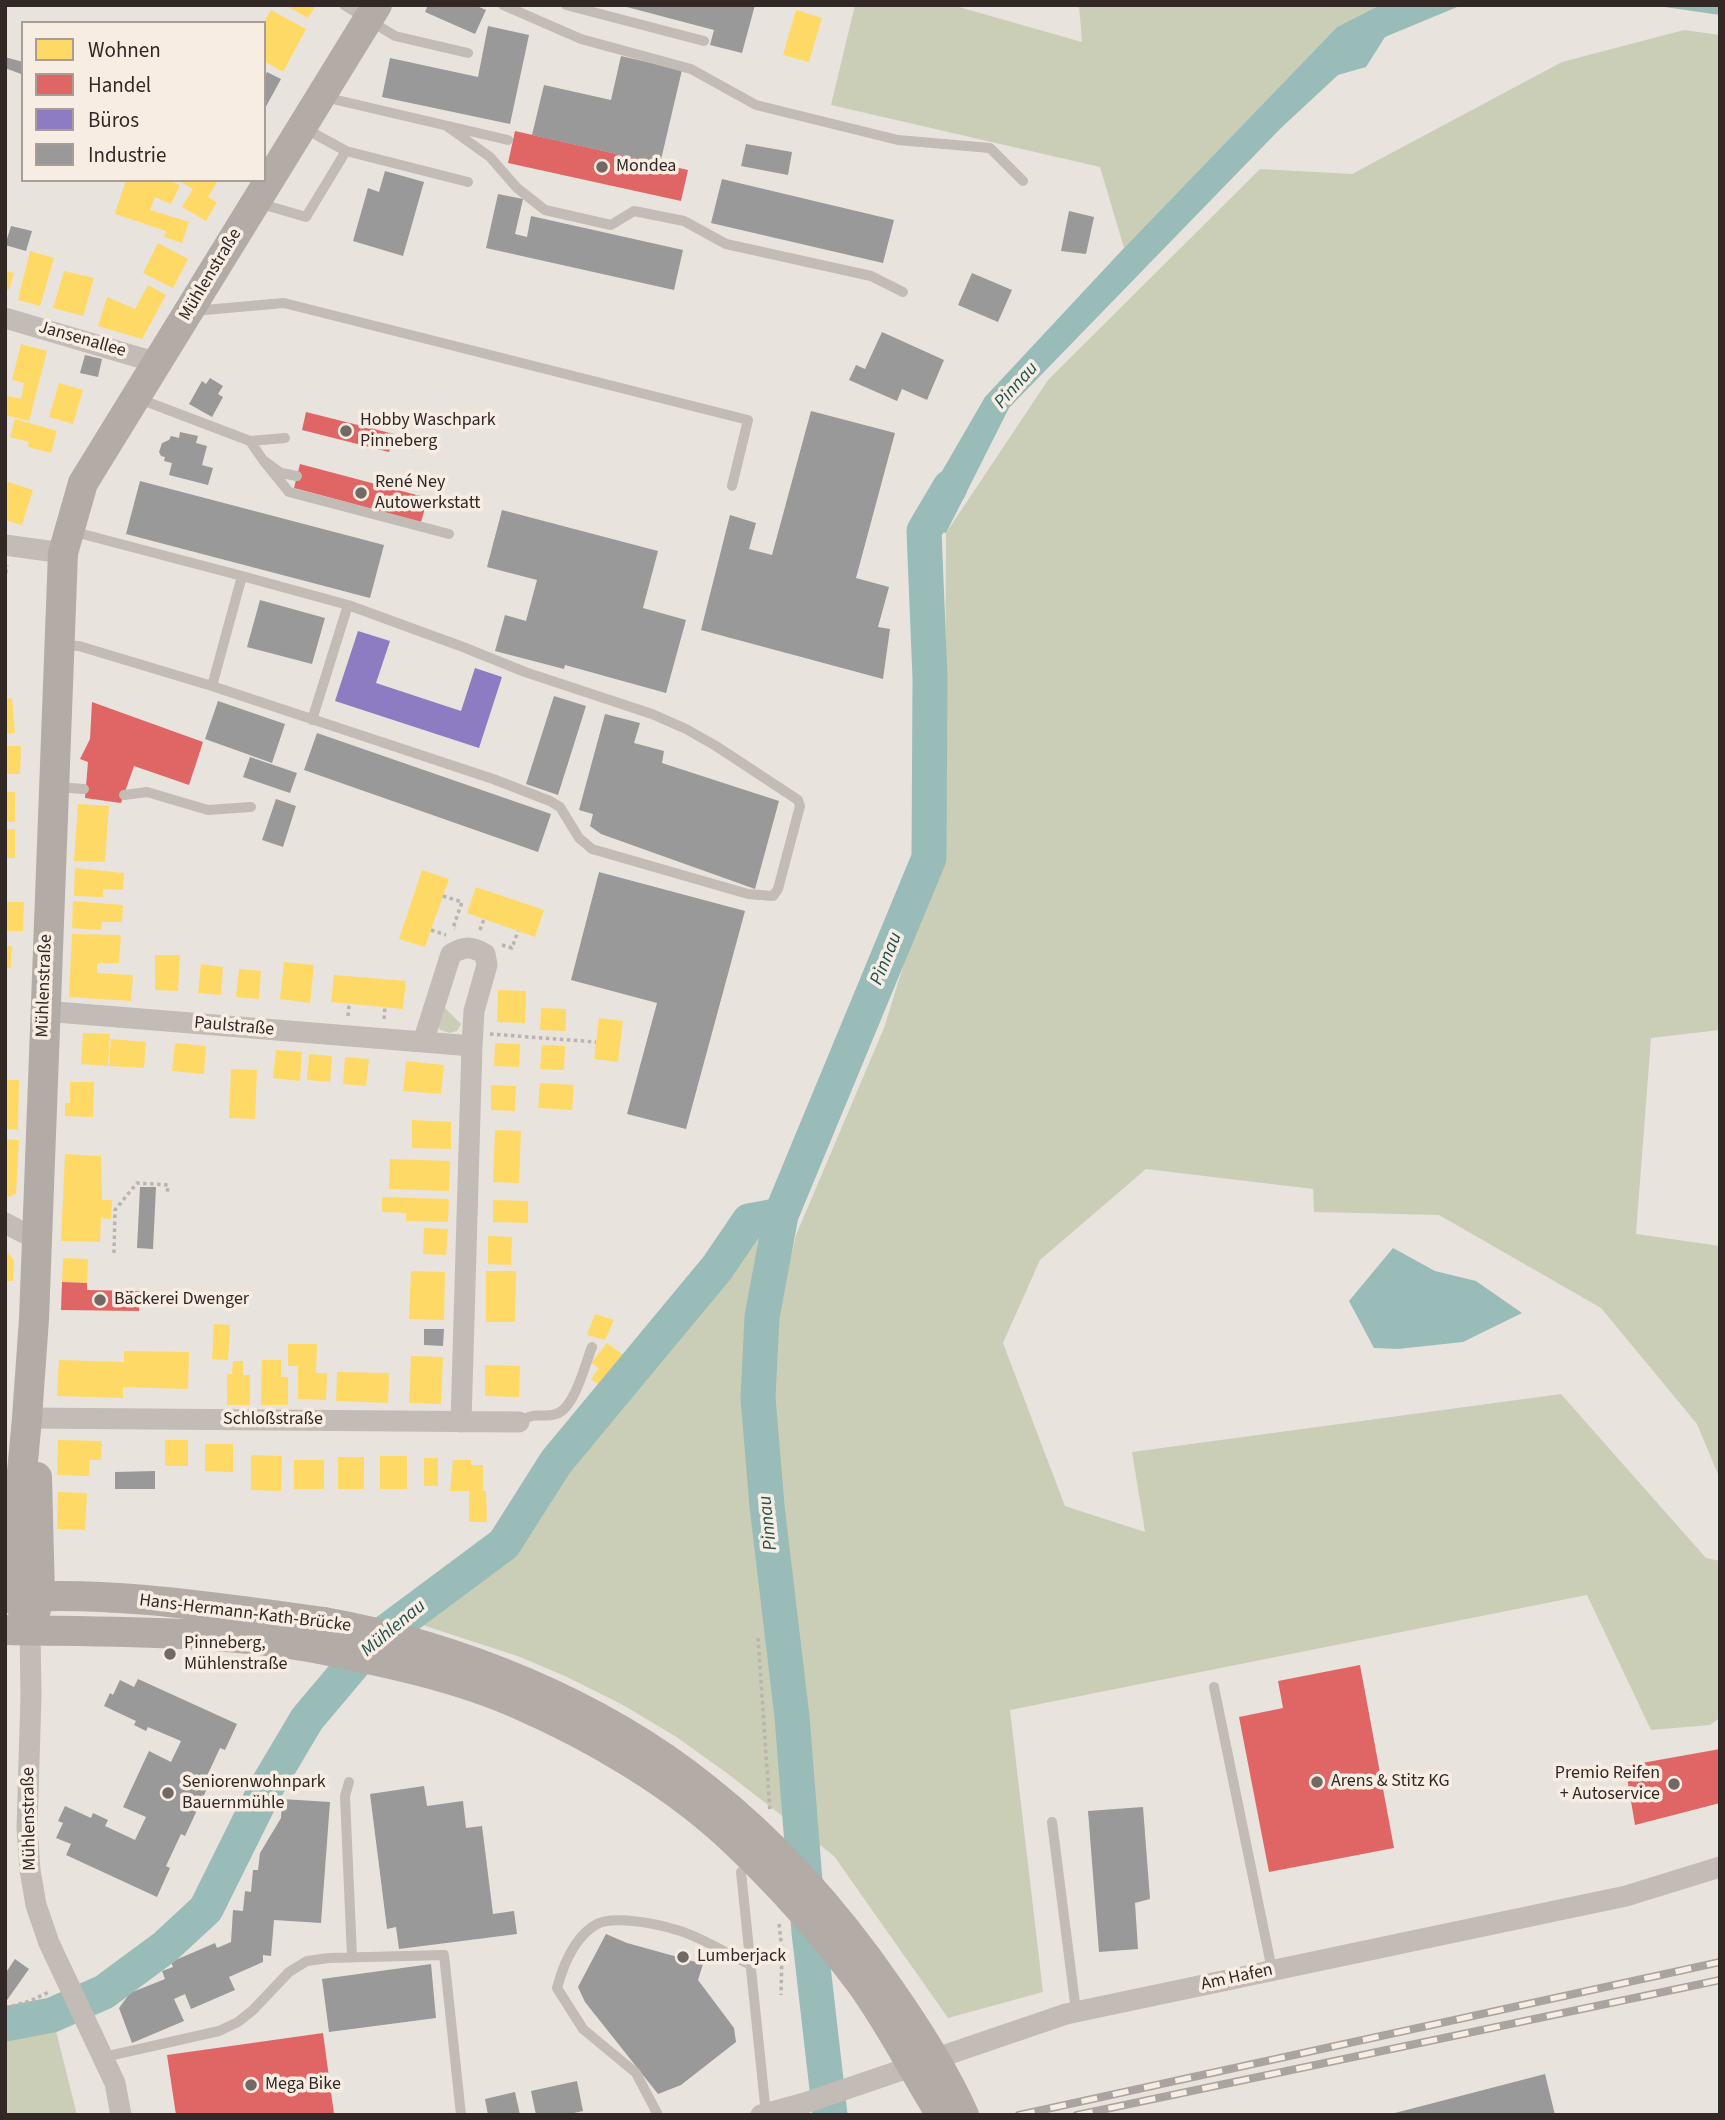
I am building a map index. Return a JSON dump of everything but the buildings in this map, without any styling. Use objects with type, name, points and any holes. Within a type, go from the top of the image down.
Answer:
[{"type":"main road","name":"Mühlenstraße","points":[[21,1597],[11,1526],[27,1419],[37,1235],[58,645],[66,542],[83,484],[320,96],[363,10]]},
{"type":"main road","name":"Mühlenstraße","points":[[18,1630],[37,1471],[27,1419]]},
{"type":"main road","name":"Hans-Hermann-Kath-Brücke","points":[[21,1597],[86,1597],[191,1605],[322,1635],[517,1703],[613,1754],[688,1803],[735,1842],[818,1930],[867,1994],[939,2115]]},
{"type":"main road","name":"Hans-Hermann-Kath-Brücke","points":[[18,1630],[190,1634],[264,1639],[322,1635],[357,1627],[442,1651],[517,1678],[594,1716],[652,1750],[705,1787],[784,1859],[870,1960],[920,2032],[964,2115]]},
{"type":"street","name":"Jansenallee","points":[[5,318],[158,363]]},
{"type":"street","points":[[5,545],[66,542]]},
{"type":"street","points":[[423,1042],[451,954],[464,947],[474,948],[485,954],[487,965],[474,1011],[472,1040],[461,1422]]},
{"type":"street","name":"Paulstraße","points":[[44,1011],[423,1042],[472,1040]]},
{"type":"street","points":[[5,1223],[24,1233],[37,1235]]},
{"type":"street","name":"Schloßstraße","points":[[27,1419],[519,1422]]},
{"type":"street","name":"Mühlenstraße","points":[[18,1630],[31,1696],[27,1828],[36,1905],[49,1942],[115,2083],[121,2115]]},
{"type":"street","name":"Am Hafen","points":[[763,2114],[806,2104],[1076,2011],[1626,1896],[1720,1867]]},
{"type":"lane","points":[[503,5],[581,38],[691,69],[756,105],[898,140],[990,148],[1023,181]]},
{"type":"lane","points":[[566,5],[704,41]]},
{"type":"lane","points":[[363,10],[395,36],[468,53]]},
{"type":"lane","points":[[320,96],[508,140]]},
{"type":"lane","points":[[301,127],[346,151],[468,182]]},
{"type":"lane","points":[[448,127],[490,157],[517,188],[545,210],[611,225],[634,211],[684,221],[726,244],[871,276],[903,292]]},
{"type":"lane","points":[[256,202],[306,217],[346,151]]},
{"type":"lane","points":[[189,311],[284,303],[748,420],[732,486]]},
{"type":"lane","points":[[136,398],[250,441],[285,438]]},
{"type":"lane","points":[[250,441],[289,492],[449,534]]},
{"type":"lane","points":[[263,460],[281,473],[297,476]]},
{"type":"lane","points":[[58,645],[79,646],[212,686],[494,779],[560,807],[579,838],[592,849],[748,894],[773,896],[778,889],[800,806],[799,800],[686,729],[652,714],[525,672],[348,605],[242,576],[66,542]]},
{"type":"lane","points":[[212,686],[242,576]]},
{"type":"lane","points":[[312,720],[348,605]]},
{"type":"lane","points":[[53,787],[84,789]]},
{"type":"lane","points":[[124,795],[146,792],[208,810],[251,807]]},
{"type":"lane","points":[[519,1422],[531,1414],[556,1414],[568,1406],[592,1347]]},
{"type":"lane","points":[[1214,1687],[1272,1970]]},
{"type":"lane","points":[[349,1782],[345,1796],[352,1957]]},
{"type":"lane","points":[[1052,1822],[1076,2011]]},
{"type":"lane","points":[[741,1871],[763,2114]]},
{"type":"lane","points":[[658,2115],[636,2073],[583,2029],[569,2010],[557,1987],[568,1958],[578,1942],[596,1925],[611,1920],[678,1930],[751,1965]]},
{"type":"lane","points":[[104,2057],[219,2031],[253,2010],[289,1972],[307,1961],[444,1955],[461,2115]]},
{"type":"path","points":[[472,1040],[596,1042]]},
{"type":"path","points":[[114,1253],[113,1210],[137,1183],[168,1185],[167,1195]]},
{"type":"path","points":[[5,2008],[30,2001],[69,1984]]},
{"type":"green space","points":[[855,5],[952,5],[1082,42],[1079,5],[1380,5],[1337,27],[1124,248],[1100,167],[831,105]]},
{"type":"green space","points":[[1684,30],[1720,35],[1720,1030],[1651,1038],[1636,1234],[1720,1246],[1720,1479],[1697,1424],[1601,1308],[1439,1215],[1314,1212],[1313,1189],[1146,1169],[1040,1260],[1003,1343],[1065,1506],[1145,1532],[1132,1452],[1561,1394],[1706,1558],[1720,1561],[1720,1718],[1710,1725],[1651,1730],[1587,1595],[1010,1710],[1043,1992],[948,2018],[834,1856],[728,1774],[675,1736],[621,1704],[565,1676],[520,1657],[404,1619],[504,1544],[556,1462],[717,1268],[749,1221],[781,1215],[762,1317],[759,1392],[796,1235],[884,1028],[929,883],[945,709],[946,533],[1048,380],[1260,169],[1352,174],[1562,62]]},
{"type":"green space","points":[[442,1005],[461,1024],[457,1031],[450,1033],[440,1030],[437,1024]]},
{"type":"green space","points":[[52,2015],[77,2115],[5,2115],[5,2021]]},
{"type":"water","points":[[1380,5],[1462,5],[1385,37],[1366,67],[1338,75],[1281,128],[1009,408],[946,533],[912,523],[985,397],[1337,27]]},
{"type":"water","points":[[1651,5],[1720,5],[1720,15]]},
{"type":"water","points":[[1393,1248],[1435,1271],[1476,1281],[1522,1313],[1463,1342],[1398,1349],[1374,1348],[1349,1301]]},
{"type":"waterway","name":"Pinnau","points":[[830,2115],[809,1932],[792,1717],[767,1506],[758,1398],[762,1317],[781,1215],[929,858],[930,678],[924,531],[950,487]]},
{"type":"waterway","name":"Mühlenau","points":[[5,2024],[52,2015],[104,1992],[165,1947],[206,1909],[266,1788],[307,1719],[371,1643],[504,1544],[556,1462],[717,1268],[749,1221],[781,1215]]},
{"type":"railway","points":[[1019,2115],[1720,1962]]},
{"type":"railway","points":[[1077,2115],[1720,1980]]},
{"type":"place","name":"Mondea","points":[[602,167]]},
{"type":"place","name":"Hobby Waschpark Pinneberg","points":[[346,431]]},
{"type":"place","name":"René Ney Autowerkstatt","points":[[361,493]]},
{"type":"place","name":"Bäckerei Dwenger","points":[[100,1300]]},
{"type":"place","name":"Pinneberg, Mühlenstraße","points":[[170,1654]]},
{"type":"place","name":"Arens & Stitz KG","points":[[1317,1782]]},
{"type":"place","name":"Premio Reifen + Autoservice","points":[[1674,1784]]},
{"type":"place","name":"Seniorenwohnpark Bauernmühle","points":[[168,1793]]},
{"type":"place","name":"Lumberjack","points":[[683,1957]]},
{"type":"place","name":"Mega Bike","points":[[251,2085]]}]
